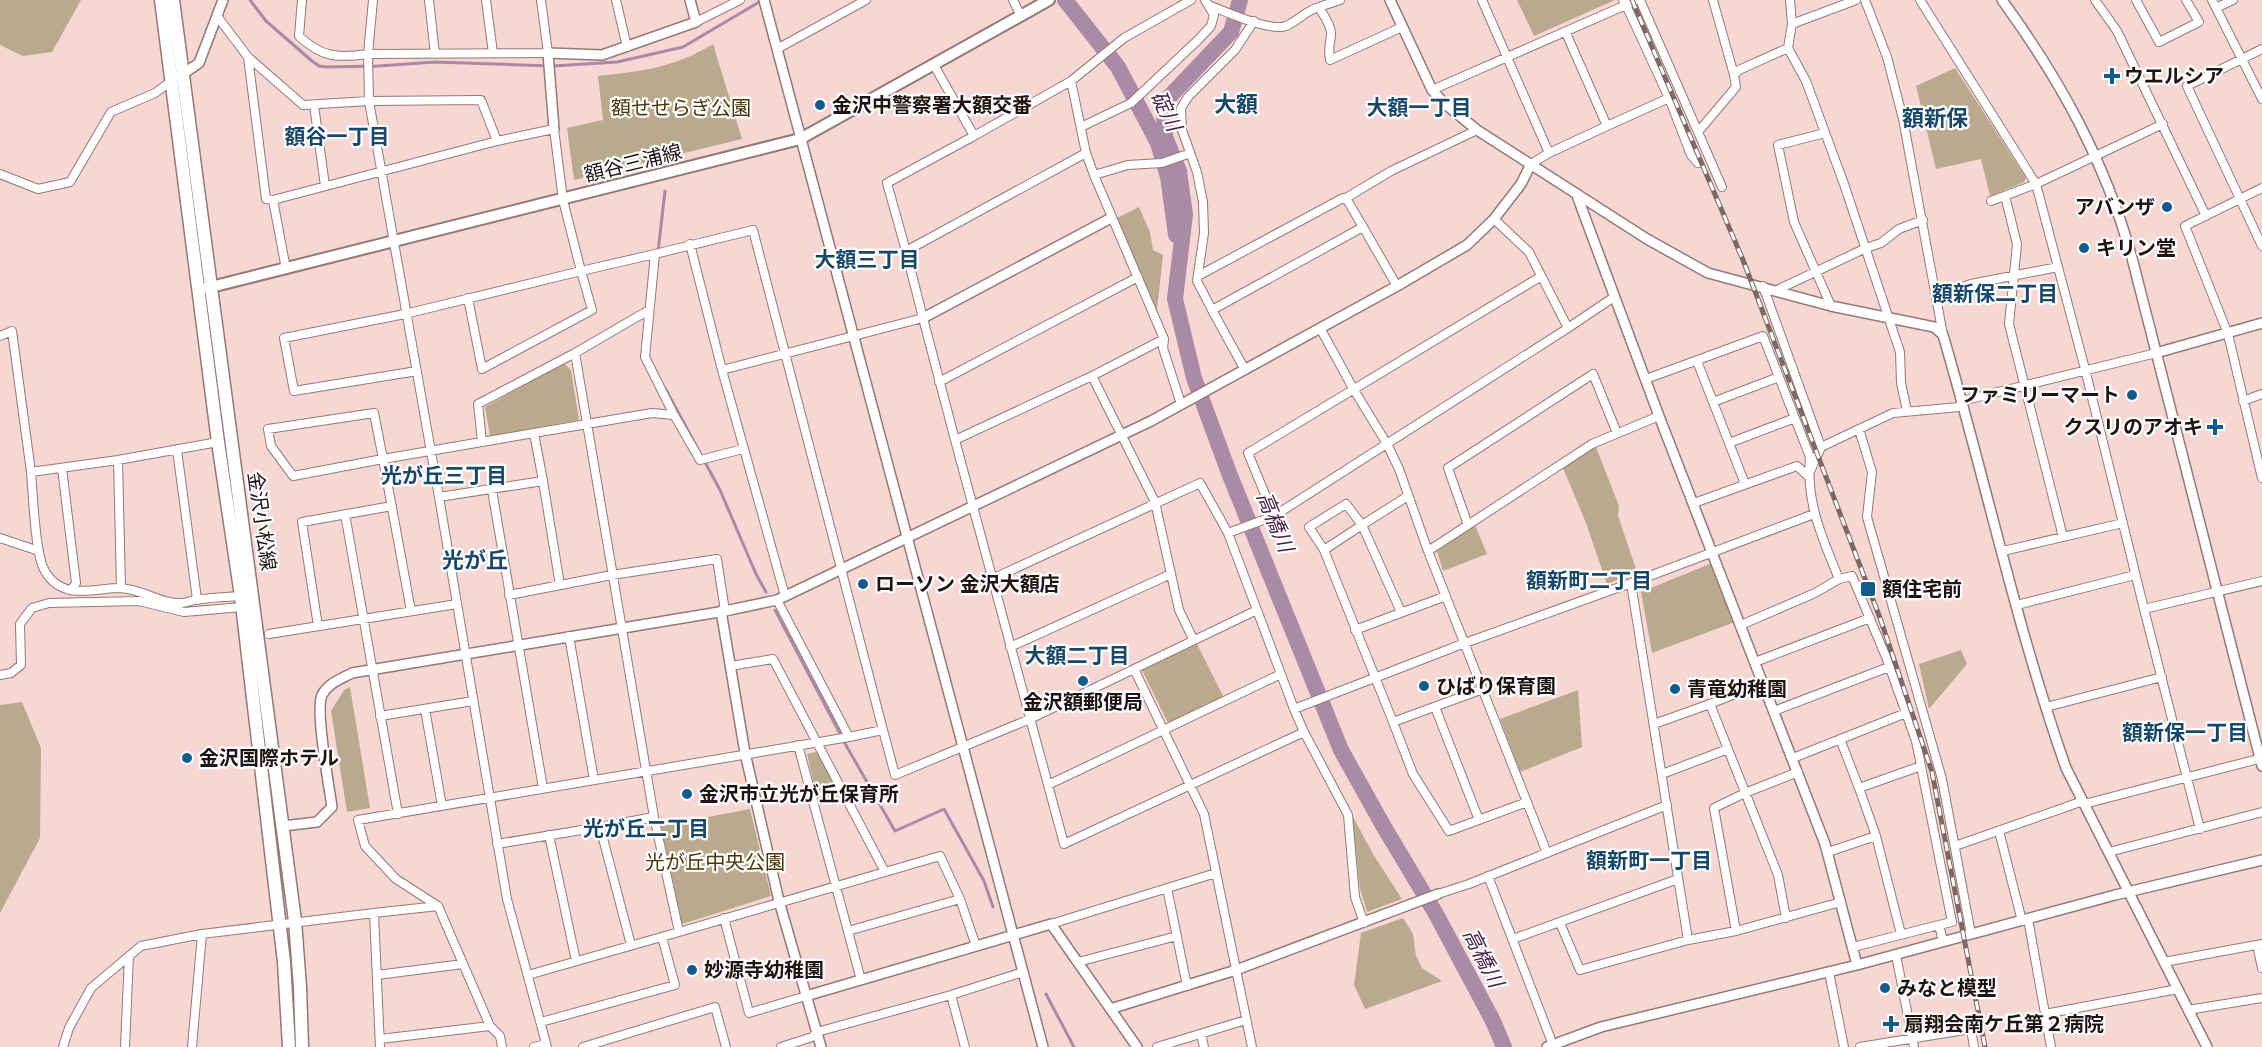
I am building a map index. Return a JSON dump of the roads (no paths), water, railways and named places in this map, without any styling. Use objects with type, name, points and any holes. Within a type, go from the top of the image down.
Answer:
[{"type":"main road","name":"金沢小松線","points":[[161,0],[178,77],[212,288],[295,921],[302,1047]]},
{"type":"main road","name":"金沢小松線","points":[[173,0],[178,77],[199,290],[218,442],[242,602],[279,923],[289,1047]]},
{"type":"main road","name":"額谷三浦線","points":[[199,290],[800,140],[1049,0]]},
{"type":"street","points":[[0,174],[38,189],[70,182],[111,112],[155,93],[199,63],[223,0]]},
{"type":"street","points":[[302,0],[299,36],[312,49],[344,57],[493,53],[548,56],[602,55],[696,22],[740,0]]},
{"type":"street","points":[[373,0],[368,56],[369,101],[507,898],[547,1045],[534,1047]]},
{"type":"street","points":[[429,0],[435,54]]},
{"type":"street","points":[[486,0],[493,53]]},
{"type":"street","points":[[468,298],[482,369],[592,310],[563,200],[541,0]]},
{"type":"street","points":[[616,0],[627,47]]},
{"type":"street","points":[[690,0],[696,22]]},
{"type":"street","points":[[777,49],[866,0]]},
{"type":"street","points":[[1013,0],[1022,16]]},
{"type":"street","points":[[1191,0],[1114,45],[1071,81],[887,183],[1064,844],[1304,732]]},
{"type":"street","points":[[1207,2],[1270,27],[1285,26],[1308,10],[1340,0]]},
{"type":"street","points":[[1390,0],[1432,90],[1444,103],[1477,130],[1647,239],[1708,273],[1832,306],[1934,327],[1943,335]]},
{"type":"street","points":[[1482,0],[1549,153]]},
{"type":"street","points":[[1432,90],[1566,33],[1624,2],[1638,0],[1722,187]]},
{"type":"street","points":[[1698,132],[1736,87],[1713,0]]},
{"type":"street","points":[[1790,0],[1792,24],[1788,48],[1806,81],[1866,248],[1900,352],[1901,383],[1908,411]]},
{"type":"street","points":[[1792,24],[1856,0]]},
{"type":"street","points":[[1865,0],[1887,57],[1903,118],[1943,335],[2017,604],[2066,768],[2206,1047]]},
{"type":"street","points":[[1920,0],[2036,184],[2085,369],[2200,828]]},
{"type":"street","points":[[1955,846],[2084,802],[2261,761],[2124,230],[2096,155],[2074,111],[2049,68],[2002,0]]},
{"type":"street","points":[[2095,0],[2117,31],[2206,216]]},
{"type":"street","points":[[2136,0],[2159,42],[2199,22],[2186,0]]},
{"type":"street","points":[[2212,0],[2262,99]]},
{"type":"street","points":[[2216,8],[2233,0]]},
{"type":"street","points":[[1081,127],[1126,106],[1142,94],[1211,26],[1214,15],[1207,2]]},
{"type":"street","points":[[1624,2],[1669,98],[1691,154],[1698,163]]},
{"type":"street","points":[[765,3],[1043,1047]]},
{"type":"street","points":[[1319,8],[1329,26],[1330,60],[1402,27]]},
{"type":"street","points":[[217,16],[248,57],[303,105],[482,99],[497,141]]},
{"type":"street","points":[[1245,370],[1197,281],[1204,233],[1203,202],[1197,172],[1182,130],[1181,108],[1188,97],[1235,50],[1250,20]]},
{"type":"street","points":[[1566,33],[1608,126]]},
{"type":"street","points":[[1734,75],[1739,70],[1788,48]]},
{"type":"street","points":[[2262,49],[2187,86],[2262,246]]},
{"type":"street","points":[[248,57],[266,200],[497,141],[554,129]]},
{"type":"street","points":[[934,65],[974,136]]},
{"type":"street","points":[[1071,81],[1086,153],[1111,218],[1164,339],[1163,348],[1182,403]]},
{"type":"street","points":[[283,826],[317,822],[332,807],[321,712],[322,696],[332,683],[352,673],[723,611],[781,598],[1122,436],[1397,286],[1467,245],[1494,219],[1521,184],[1531,164],[1549,153],[1669,98]]},
{"type":"street","points":[[314,105],[325,186]]},
{"type":"street","points":[[1991,201],[2036,184],[2163,124]]},
{"type":"street","points":[[1198,276],[1346,198],[1391,171],[1477,130]]},
{"type":"street","points":[[1825,133],[1778,145],[1794,222],[1832,306]]},
{"type":"street","points":[[906,251],[1086,153]]},
{"type":"street","points":[[1094,175],[1128,165],[1162,163],[1185,155]]},
{"type":"street","points":[[2262,188],[2185,226],[2228,334],[2262,478]]},
{"type":"street","points":[[1576,192],[1659,416],[1828,852],[1857,965]]},
{"type":"street","points":[[2005,196],[2017,244],[2009,324],[2063,537]]},
{"type":"street","points":[[1346,198],[1397,286]]},
{"type":"street","points":[[273,200],[286,269]]},
{"type":"street","points":[[722,370],[923,318],[1111,218]]},
{"type":"street","points":[[1494,219],[1528,252],[1568,328]]},
{"type":"street","points":[[1776,290],[1881,243],[1899,230],[1923,220]]},
{"type":"street","points":[[1212,310],[1363,227]]},
{"type":"street","points":[[417,371],[294,391],[284,338],[405,314],[753,230],[895,775],[1030,718],[1257,610]]},
{"type":"street","points":[[690,244],[781,598],[845,737]]},
{"type":"street","points":[[657,253],[645,357],[700,460],[743,448]]},
{"type":"street","points":[[1937,296],[1971,284],[2058,267]]},
{"type":"street","points":[[939,382],[1138,277]]},
{"type":"street","points":[[1271,517],[1248,453],[1540,278]]},
{"type":"street","points":[[1762,286],[1821,447]]},
{"type":"street","points":[[1230,532],[1271,517],[1614,297]]},
{"type":"street","points":[[482,442],[478,404],[575,353],[649,310]]},
{"type":"street","points":[[1808,476],[1821,447],[1893,413],[1959,407],[1962,401],[2156,353],[2262,323]]},
{"type":"street","points":[[1320,328],[1353,390],[1387,444],[1547,853]]},
{"type":"street","points":[[0,336],[12,331],[39,551],[43,567],[50,577],[59,586],[71,590],[99,591],[121,588],[165,601],[182,603],[196,599],[242,602]]},
{"type":"street","points":[[1646,379],[1763,336],[1810,457],[1808,476],[1814,514],[1839,579]]},
{"type":"street","points":[[955,440],[1092,376],[1164,339]]},
{"type":"street","points":[[575,353],[654,817],[679,932]]},
{"type":"street","points":[[1697,361],[1745,484]]},
{"type":"street","points":[[1468,525],[1448,468],[1593,374],[1617,434]]},
{"type":"street","points":[[1092,376],[1155,502],[1179,610],[1193,639]]},
{"type":"street","points":[[1713,402],[1779,377]]},
{"type":"street","points":[[2243,401],[2262,394]]},
{"type":"street","points":[[411,611],[392,506],[382,459],[374,413],[268,429],[271,446],[294,476],[382,459],[534,434],[588,423],[652,413],[674,415]]},
{"type":"street","points":[[1428,551],[1592,444],[1659,416]]},
{"type":"street","points":[[1729,443],[1795,418]]},
{"type":"street","points":[[1859,429],[1872,472],[1867,517],[1942,779],[1971,934]]},
{"type":"street","points":[[534,434],[561,585]]},
{"type":"street","points":[[31,472],[118,460],[218,442]]},
{"type":"street","points":[[177,450],[196,599]]},
{"type":"street","points":[[118,460],[121,588]]},
{"type":"street","points":[[1694,503],[1797,466],[1808,476]]},
{"type":"street","points":[[62,468],[76,583],[71,590]]},
{"type":"street","points":[[439,497],[543,481]]},
{"type":"street","points":[[992,579],[1200,483],[1230,532],[1304,732],[1348,815],[1355,897],[1364,922]]},
{"type":"street","points":[[492,490],[543,788]]},
{"type":"street","points":[[1324,550],[1408,496]]},
{"type":"street","points":[[1401,612],[1362,525],[1347,504],[1309,527],[1324,550],[1413,774],[1449,831],[1527,802]]},
{"type":"street","points":[[318,626],[302,522],[392,506]]},
{"type":"street","points":[[345,514],[398,814]]},
{"type":"street","points":[[1297,708],[1465,643],[1814,514]]},
{"type":"street","points":[[2003,551],[2123,523]]},
{"type":"street","points":[[0,538],[39,551]]},
{"type":"street","points":[[509,595],[612,575],[717,559],[730,666],[745,753],[779,901],[821,1047]]},
{"type":"street","points":[[1010,647],[1171,574]]},
{"type":"street","points":[[2017,604],[2135,575]]},
{"type":"street","points":[[1741,625],[1815,593],[1839,579],[1852,576],[1916,741],[1952,922],[1853,947]]},
{"type":"street","points":[[2144,609],[2262,580]]},
{"type":"street","points":[[1631,583],[1688,940]]},
{"type":"street","points":[[1355,630],[1446,596]]},
{"type":"street","points":[[0,675],[11,673],[21,665],[20,624],[32,608],[49,603],[139,601],[184,612],[242,602]]},
{"type":"street","points":[[269,634],[457,604]]},
{"type":"street","points":[[1755,662],[1870,618]]},
{"type":"street","points":[[569,636],[594,780]]},
{"type":"street","points":[[730,666],[773,659],[885,872]]},
{"type":"street","points":[[1774,711],[1889,667]]},
{"type":"street","points":[[1134,669],[1204,814],[1252,1047]]},
{"type":"street","points":[[1048,785],[1281,674]]},
{"type":"street","points":[[2046,706],[2162,677]]},
{"type":"street","points":[[1654,724],[1763,682]]},
{"type":"street","points":[[1393,722],[1483,689]]},
{"type":"street","points":[[380,716],[473,701]]},
{"type":"street","points":[[1707,705],[1710,704],[1778,875],[1786,918]]},
{"type":"street","points":[[1435,707],[1479,820]]},
{"type":"street","points":[[425,709],[442,806]]},
{"type":"street","points":[[1793,758],[1906,713]]},
{"type":"street","points":[[502,1047],[500,1036],[490,1026],[438,906],[396,879],[365,846],[358,820],[883,730]]},
{"type":"street","points":[[1840,739],[1875,836],[1901,934]]},
{"type":"street","points":[[798,745],[861,980]]},
{"type":"street","points":[[1662,774],[1728,749]]},
{"type":"street","points":[[1859,788],[1921,766]]},
{"type":"street","points":[[1736,931],[1714,808],[1798,772]]},
{"type":"street","points":[[1110,1009],[1236,970],[1488,876],[1667,805]]},
{"type":"street","points":[[2109,852],[2262,812]]},
{"type":"street","points":[[497,844],[654,817]]},
{"type":"street","points":[[600,826],[631,945]]},
{"type":"street","points":[[1999,831],[2025,920],[2051,1047]]},
{"type":"street","points":[[549,836],[576,961]]},
{"type":"street","points":[[1828,852],[1875,836]]},
{"type":"street","points":[[528,975],[940,856],[960,899],[976,946]]},
{"type":"street","points":[[1488,876],[1513,939],[1550,1046],[1570,1043],[1601,1027],[1857,965],[2129,892],[2262,860]]},
{"type":"street","points":[[724,918],[749,1012],[1013,936],[1216,873]]},
{"type":"street","points":[[1513,939],[1678,879]]},
{"type":"street","points":[[1167,888],[1187,986]]},
{"type":"street","points":[[848,931],[960,899]]},
{"type":"street","points":[[1560,922],[1580,970],[1688,940],[1786,918],[1840,902]]},
{"type":"street","points":[[63,1047],[69,1028],[91,988],[141,946],[202,934],[279,923],[438,906]]},
{"type":"street","points":[[374,913],[380,1043],[490,1026]]},
{"type":"street","points":[[1051,924],[1137,1047]]},
{"type":"street","points":[[1939,925],[1943,941]]},
{"type":"street","points":[[192,1047],[202,934]]},
{"type":"street","points":[[1078,962],[1177,936]]},
{"type":"street","points":[[542,1022],[675,985],[662,937]]},
{"type":"street","points":[[2164,962],[2260,944],[2262,968]]},
{"type":"street","points":[[1896,955],[1913,1043]]},
{"type":"street","points":[[125,1047],[129,956]]},
{"type":"street","points":[[377,975],[463,964]]},
{"type":"street","points":[[781,1047],[812,1037],[818,1032],[951,995],[1023,972]]},
{"type":"street","points":[[1829,972],[1844,1047]]},
{"type":"street","points":[[2045,1014],[2178,989]]},
{"type":"street","points":[[951,995],[965,1047]]},
{"type":"street","points":[[2188,1010],[2262,998]]},
{"type":"street","points":[[583,1047],[715,1007],[726,1047]]},
{"type":"street","points":[[1156,1047],[1246,1020]]},
{"type":"street","points":[[1860,1047],[1913,1043],[1971,1029],[1974,1047]]},
{"type":"street","points":[[1201,1034],[1204,1047]]},
{"type":"waterway","points":[[250,0],[266,21],[312,61],[319,66],[328,67],[435,62],[553,66],[617,62],[683,47],[761,1]]},
{"type":"waterway","name":"碇川","points":[[1065,0],[1118,67],[1158,143],[1168,177],[1176,235]]},
{"type":"waterway","name":"高橋川","points":[[1240,0],[1231,32],[1170,96],[1164,112],[1165,137],[1179,171],[1185,214],[1175,299],[1194,378],[1229,473],[1341,750],[1436,914],[1493,1021],[1504,1047]]},
{"type":"waterway","points":[[658,252],[665,191]]},
{"type":"waterway","points":[[665,388],[720,490],[766,592]]},
{"type":"waterway","points":[[775,610],[847,747],[895,831],[944,809],[984,881],[993,907]]},
{"type":"waterway","points":[[1046,994],[1074,1047]]},
{"type":"railway","points":[[1632,0],[1743,260],[1880,618],[1932,772],[1985,1047]]},
{"type":"place","name":"ウエルシア","points":[[2112,76]]},
{"type":"place","name":"金沢中警察署大額交番","points":[[820,105]]},
{"type":"place","name":"アバンザ","points":[[2167,207]]},
{"type":"place","name":"キリン堂","points":[[2084,248]]},
{"type":"place","name":"ファミリーマート","points":[[2132,395]]},
{"type":"place","name":"クスリのアオキ","points":[[2215,427]]},
{"type":"place","name":"ローソン 金沢大額店","points":[[863,584]]},
{"type":"place","name":"額住宅前","points":[[1868,589]]},
{"type":"place","name":"金沢額郵便局","points":[[1083,681]]},
{"type":"place","name":"ひばり保育園","points":[[1424,686]]},
{"type":"place","name":"青竜幼稚園","points":[[1675,689]]},
{"type":"place","name":"金沢国際ホテル","points":[[187,758]]},
{"type":"place","name":"金沢市立光が丘保育所","points":[[687,794]]},
{"type":"place","name":"妙源寺幼稚園","points":[[692,970]]},
{"type":"place","name":"みなと模型","points":[[1885,988]]},
{"type":"place","name":"扇翔会南ケ丘第２病院","points":[[1891,1024]]},
{"type":"district","name":"大額","points":[[1236,104]]},
{"type":"district","name":"大額一丁目","points":[[1419,108]]},
{"type":"district","name":"額新保","points":[[1935,118]]},
{"type":"district","name":"額谷一丁目","points":[[337,137]]},
{"type":"district","name":"大額三丁目","points":[[867,260]]},
{"type":"district","name":"額新保二丁目","points":[[1995,294]]},
{"type":"district","name":"光が丘三丁目","points":[[444,476]]},
{"type":"district","name":"光が丘","points":[[475,560]]},
{"type":"district","name":"額新町二丁目","points":[[1589,581]]},
{"type":"district","name":"大額二丁目","points":[[1077,656]]},
{"type":"district","name":"額新保一丁目","points":[[2185,733]]},
{"type":"district","name":"光が丘二丁目","points":[[646,829]]},
{"type":"district","name":"額新町一丁目","points":[[1649,861]]},
{"type":"park label","name":"額せせらぎ公園","points":[[681,108]]},
{"type":"park label","name":"光が丘中央公園","points":[[715,862]]}]
